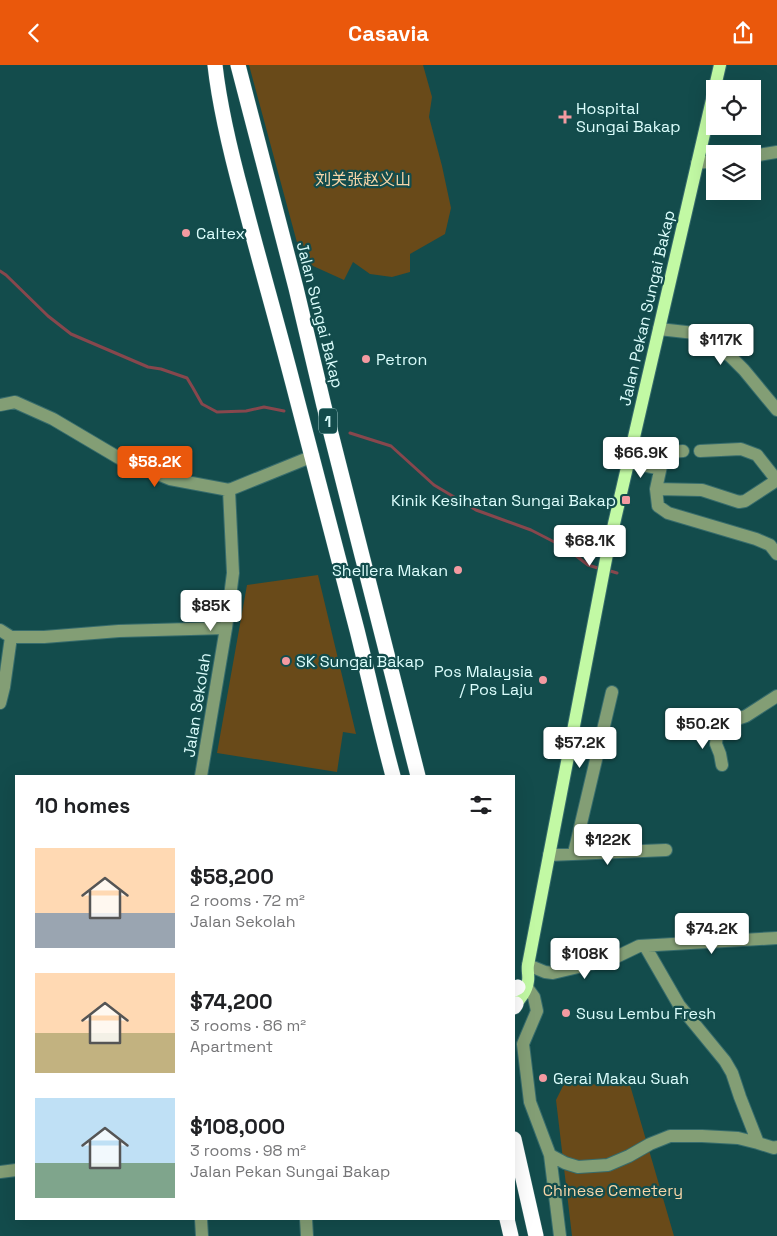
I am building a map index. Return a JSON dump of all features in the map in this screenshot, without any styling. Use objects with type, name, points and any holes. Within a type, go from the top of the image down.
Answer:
[{"type":"highway","name":"1","points":[[215,65],[231,153],[257,255],[313,456],[393,775]]},
{"type":"highway","name":"Jalan Sungai Bakap","points":[[238,65],[418,775]]},
{"type":"highway","points":[[515,1143],[536,1236]]},
{"type":"highway","points":[[507,1220],[512,1236]]},
{"type":"main road","name":"Jalan Pekan Sungai Bakap","points":[[516,996],[528,968],[606,553],[720,65]]},
{"type":"street","points":[[761,155],[777,152]]},
{"type":"street","points":[[697,163],[706,162]]},
{"type":"street","points":[[658,329],[695,333],[723,351],[744,370],[777,410]]},
{"type":"street","points":[[0,405],[15,402],[53,419],[119,458],[170,479],[229,490],[313,456]]},
{"type":"street","points":[[656,489],[702,490],[739,502],[745,501],[774,483],[775,477],[757,455],[741,449],[700,451]]},
{"type":"street","points":[[683,451],[671,452],[663,457],[656,489],[658,506],[668,513],[756,539],[770,545],[777,554]]},
{"type":"street","points":[[628,462],[660,469]]},
{"type":"street","name":"Jalan Sekolah","points":[[201,775],[226,628],[232,573],[229,490]]},
{"type":"street","points":[[0,703],[4,687],[5,633],[44,637],[119,631],[226,628]]},
{"type":"street","points":[[574,853],[612,692]]},
{"type":"street","points":[[722,765],[716,744],[717,733],[725,723],[746,716],[777,696]]},
{"type":"street","points":[[549,855],[666,850]]},
{"type":"street","points":[[528,968],[553,973],[612,959],[639,946],[777,938]]},
{"type":"street","points":[[645,946],[679,1005],[711,1043],[732,1073],[758,1143]]},
{"type":"street","points":[[516,996],[534,997],[537,1011],[522,1044],[530,1102],[550,1155],[560,1236]]},
{"type":"street","points":[[550,1155],[564,1163],[578,1167],[608,1165],[670,1136],[738,1139],[774,1148],[777,1147]]},
{"type":"street","points":[[0,1172],[15,1170]]},
{"type":"street","points":[[201,1220],[202,1236]]},
{"type":"street","points":[[306,1220],[308,1236]]},
{"type":"green space","name":"刘关张赵义山","points":[[249,65],[423,65],[432,97],[429,117],[451,208],[445,234],[410,254],[410,272],[392,277],[370,274],[353,262],[344,280],[302,261]]},
{"type":"green space","name":"SK Sungai Bakap","points":[[318,575],[356,734],[343,732],[337,772],[217,753],[247,585]]},
{"type":"green space","name":"Chinese Cemetery","points":[[564,1084],[630,1085],[674,1236],[572,1236],[556,1100]]},
{"type":"waterway","points":[[0,271],[48,316],[71,334],[148,367],[161,369],[187,378],[202,404],[217,412],[246,411],[264,407],[284,411]]},
{"type":"waterway","points":[[350,433],[391,446],[434,485],[476,510],[531,530],[566,548],[588,565],[601,569]]},
{"type":"waterway","points":[[607,570],[617,573]]},
{"type":"place","name":"Hospital Sungai Bakap","points":[[565,117]]},
{"type":"place","name":"Caltex","points":[[186,233]]},
{"type":"place","name":"Petron","points":[[366,359]]},
{"type":"place","name":"Kinik Kesihatan Sungai Bakap","points":[[626,500]]},
{"type":"place","name":"Shellera Makan","points":[[458,570]]},
{"type":"place","name":"SK Sungai Bakap","points":[[286,661]]},
{"type":"place","name":"Pos Malaysia / Pos Laju","points":[[543,680]]},
{"type":"place","name":"Susu Lembu Fresh","points":[[566,1013]]},
{"type":"place","name":"Gerai Makau Suah","points":[[543,1078]]}]
